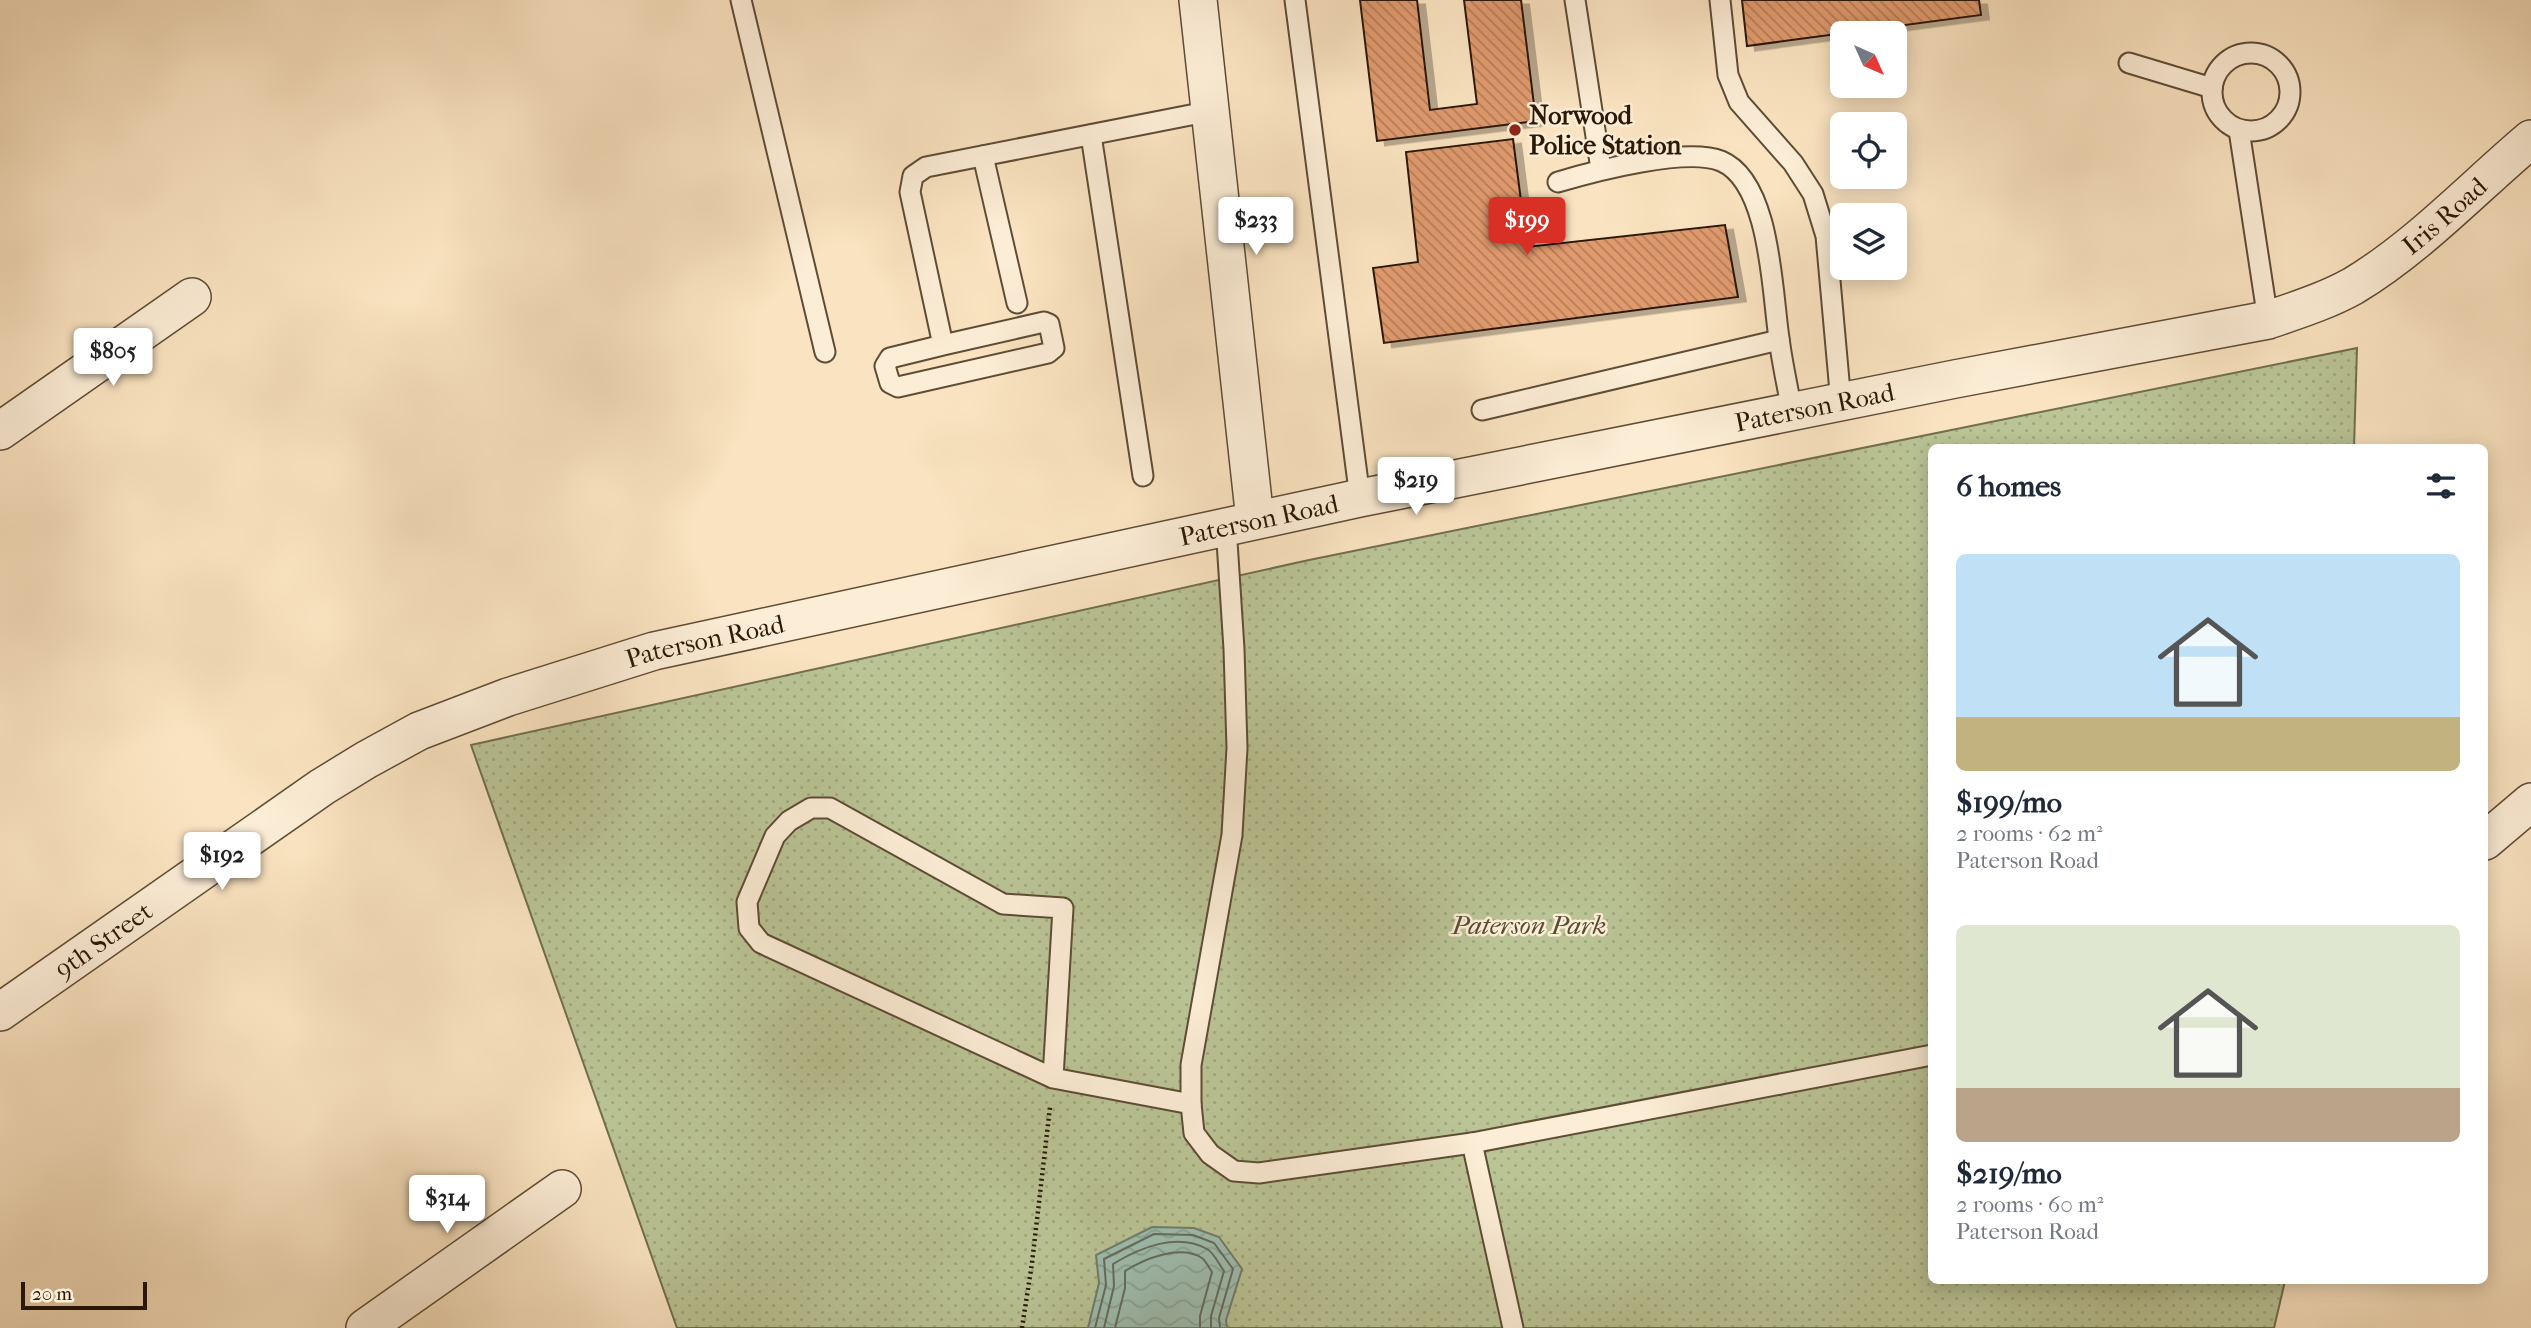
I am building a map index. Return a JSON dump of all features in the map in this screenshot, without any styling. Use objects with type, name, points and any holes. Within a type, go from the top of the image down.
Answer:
[{"type":"street","points":[[1198,0],[1211,111],[1241,523]]},
{"type":"street","name":"Iris Road","points":[[2386,263],[2531,139]]},
{"type":"street","name":"Paterson Road","points":[[419,731],[508,697],[654,651],[1360,498],[2268,320],[2315,304],[2352,286],[2386,263]]},
{"type":"street","points":[[0,430],[192,298]]},
{"type":"street","name":"9th Street","points":[[0,1012],[322,787],[419,731]]},
{"type":"street","points":[[2488,838],[2531,802]]},
{"type":"street","points":[[365,1328],[562,1189]]},
{"type":"lane","points":[[741,0],[825,352]]},
{"type":"lane","points":[[1295,0],[1360,498]]},
{"type":"lane","points":[[1575,0],[1601,169]]},
{"type":"lane","points":[[1720,0],[1728,75],[1739,102],[1793,163],[1813,194],[1826,236],[1841,402]]},
{"type":"lane","points":[[2248,53],[2269,57],[2278,62],[2284,71],[2290,91],[2286,112],[2270,127],[2260,131],[2239,130],[2230,125],[2215,109],[2212,88],[2220,68],[2228,60],[2248,53]]},
{"type":"lane","points":[[2129,62],[2212,88]]},
{"type":"lane","points":[[943,345],[911,192],[914,176],[926,167],[1211,111]]},
{"type":"lane","points":[[2239,130],[2268,320]]},
{"type":"lane","points":[[1091,135],[1143,476]]},
{"type":"lane","points":[[1558,182],[1601,169],[1694,155],[1723,162],[1742,178],[1758,206],[1767,244],[1779,340],[1793,412]]},
{"type":"lane","points":[[983,156],[1017,303]]},
{"type":"lane","points":[[1044,322],[1051,328],[1054,348],[1048,354],[898,387],[890,383],[885,366],[890,358],[943,345],[1044,322]]},
{"type":"lane","points":[[1482,410],[1779,340]]},
{"type":"lane","points":[[1241,523],[1234,649],[1237,748],[1232,835],[1191,1065],[1194,1133],[1202,1145],[1227,1168],[1259,1173],[1472,1143],[1928,1056]]},
{"type":"lane","points":[[1053,1078],[1063,908],[1003,905],[830,808],[811,808],[789,821],[775,836],[747,902],[749,928],[761,943],[1053,1078],[1191,1104]]},
{"type":"lane","points":[[1472,1143],[1513,1328]]},
{"type":"path","points":[[1022,1328],[1053,1078]]},
{"type":"green space","name":"Paterson Park","points":[[2357,348],[2354,444],[1928,444],[1928,1284],[2284,1284],[2274,1328],[677,1328],[471,745],[1309,560]]},
{"type":"water","points":[[1152,1227],[1194,1228],[1219,1237],[1242,1269],[1226,1320],[1227,1328],[1088,1328],[1099,1283],[1096,1255]]},
{"type":"building","points":[[1360,0],[1417,0],[1430,110],[1477,104],[1464,0],[1521,0],[1536,121],[1377,141]]},
{"type":"building","points":[[1742,0],[1979,0],[1981,15],[1908,25],[1908,21],[1830,21],[1830,35],[1747,46]]},
{"type":"building","points":[[1513,139],[1527,247],[1725,225],[1738,297],[1384,343],[1373,268],[1418,262],[1406,152]]},
{"type":"place","name":"Norwood Police Station","points":[[1515,130]]}]
